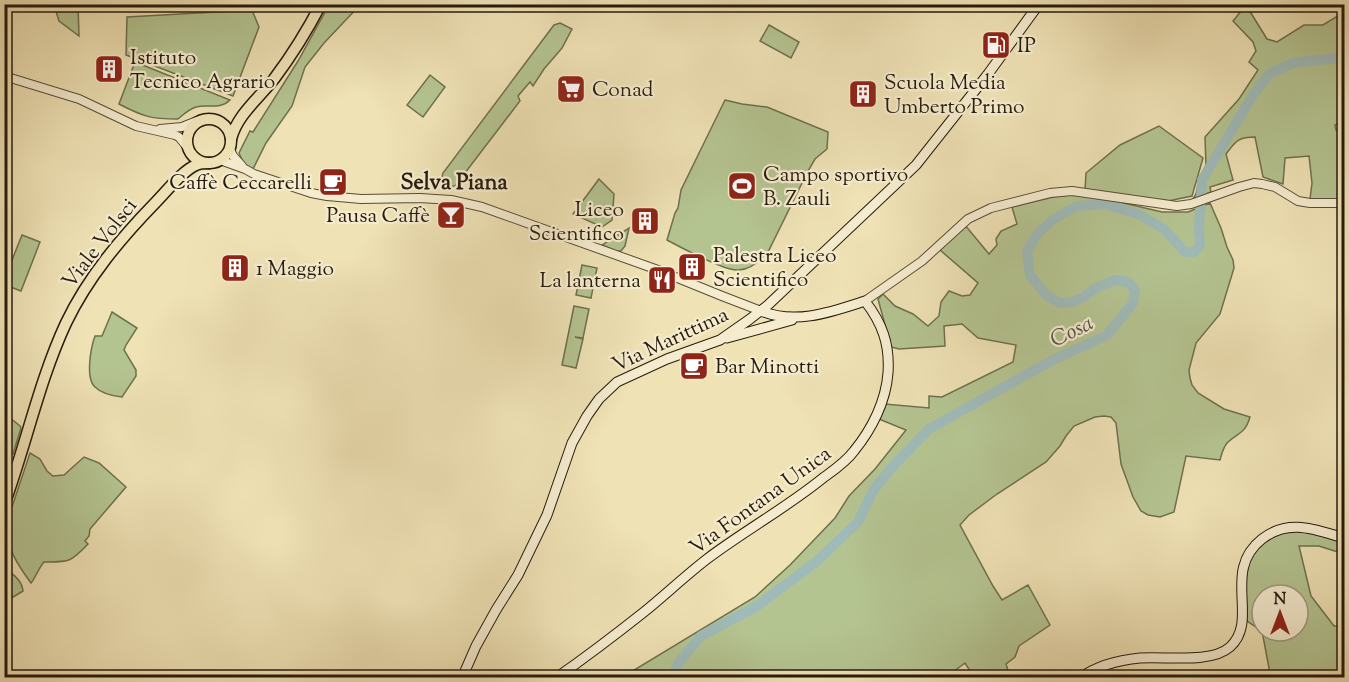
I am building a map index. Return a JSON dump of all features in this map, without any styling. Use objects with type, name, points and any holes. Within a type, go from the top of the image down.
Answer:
[{"type":"main road","points":[[197,122],[209,118],[229,120],[244,113],[284,65],[309,29],[321,4]]},
{"type":"main road","name":"Via Marittima","points":[[462,678],[476,646],[518,575],[547,515],[572,443],[595,405],[617,382],[667,359],[720,340],[761,311],[916,165],[988,74],[1039,4]]},
{"type":"main road","name":"Viale Volsci","points":[[175,182],[198,164],[215,162],[224,157],[231,144],[234,129],[244,113]]},
{"type":"main road","points":[[221,121],[228,129],[231,144]]},
{"type":"main road","name":"Viale Volsci","points":[[4,505],[47,371],[67,321],[94,275],[129,230],[175,182],[189,163],[186,138],[197,122]]},
{"type":"main road","points":[[189,151],[199,161],[215,162]]},
{"type":"main road","points":[[720,340],[800,318],[828,313],[865,301]]},
{"type":"main road","name":"Via Fontana Unica","points":[[556,678],[595,651],[707,559],[816,484],[853,453],[868,432],[881,405],[888,372],[888,352],[883,333],[876,315],[865,301]]},
{"type":"main road","points":[[761,311],[800,318]]},
{"type":"main road","points":[[1080,678],[1095,668],[1122,660],[1207,657],[1225,651],[1240,632],[1242,568],[1249,551],[1255,545],[1279,529],[1295,527],[1313,528],[1344,538]]},
{"type":"street","points":[[4,76],[60,93],[136,126],[179,137],[189,151]]},
{"type":"street","points":[[153,129],[182,127],[197,122]]},
{"type":"street","points":[[231,144],[233,156],[245,169]]},
{"type":"street","points":[[215,162],[245,169],[311,193],[327,196],[361,199],[451,200],[482,207],[658,270],[761,311]]},
{"type":"street","points":[[865,301],[922,261],[968,219],[991,208],[1050,193],[1072,191],[1177,206],[1191,204],[1246,185],[1262,184],[1275,187],[1298,201],[1344,203]]},
{"type":"green space","points":[[54,5],[78,5],[79,36],[59,21]]},
{"type":"green space","points":[[329,5],[360,5],[305,67],[292,106],[266,143],[253,169],[244,164],[239,153],[250,131],[253,132],[298,61]]},
{"type":"green space","points":[[1246,5],[1267,39],[1277,42],[1304,25],[1323,25],[1341,14],[1342,10],[1339,5],[1344,5],[1344,121],[1335,125],[1336,130],[1344,137],[1344,199],[1310,199],[1312,183],[1309,156],[1285,158],[1283,184],[1263,177],[1255,137],[1238,141],[1226,154],[1233,180],[1210,187],[1211,192],[1193,199],[1206,165],[1205,137],[1239,99],[1258,70],[1249,62],[1256,51],[1253,42],[1233,21]]},
{"type":"green space","points":[[252,10],[259,27],[233,96],[126,55],[127,17]]},
{"type":"green space","points":[[560,23],[572,29],[562,48],[533,86],[530,82],[518,96],[520,101],[455,186],[446,186],[442,181],[443,173],[554,25]]},
{"type":"green space","points":[[769,25],[799,42],[791,58],[760,41]]},
{"type":"green space","points":[[135,62],[230,100],[218,106],[193,108],[178,119],[154,118],[142,114],[119,104]]},
{"type":"green space","points":[[430,75],[445,87],[423,117],[407,105]]},
{"type":"green space","name":"Campo sportivo B. Zauli","points":[[725,100],[767,107],[828,132],[827,149],[815,159],[808,171],[769,250],[759,261],[743,270],[713,263],[667,240],[678,208],[681,190]]},
{"type":"green space","points":[[1159,126],[1203,158],[1192,196],[1168,201],[1085,190],[1086,173],[1120,145]]},
{"type":"green space","points":[[599,179],[614,194],[612,220],[602,227],[573,214]]},
{"type":"green space","points":[[1066,194],[1102,198],[1162,212],[1188,212],[1210,203],[1233,260],[1234,268],[1220,314],[1196,343],[1189,370],[1192,385],[1198,393],[1224,409],[1250,417],[1244,430],[1226,444],[1220,460],[1186,456],[1174,512],[1160,517],[1141,511],[1133,497],[1121,464],[1116,423],[1111,417],[1095,417],[1074,426],[1046,462],[997,494],[969,515],[960,525],[1002,600],[1028,585],[1050,625],[1019,646],[1015,657],[1006,664],[1010,677],[974,677],[965,663],[945,678],[621,678],[755,597],[790,565],[835,518],[849,496],[875,469],[906,430],[879,419],[885,404],[929,408],[929,396],[942,397],[1013,362],[1016,345],[978,338],[962,324],[944,326],[945,346],[899,349],[891,347],[878,299],[883,294],[895,306],[913,314],[928,326],[939,316],[941,302],[949,291],[962,296],[970,295],[978,283],[940,250],[965,225],[989,254],[997,245],[996,239],[1001,231],[1017,224],[1012,207]]},
{"type":"green space","points":[[629,228],[625,246],[621,251],[602,245]]},
{"type":"green space","points":[[22,235],[40,242],[21,291],[5,285],[4,280]]},
{"type":"green space","points":[[582,265],[597,268],[591,298],[576,295]]},
{"type":"green space","points":[[574,306],[589,309],[583,338],[575,337],[583,339],[576,368],[562,365]]},
{"type":"green space","points":[[112,312],[137,328],[124,350],[136,370],[136,376],[122,397],[101,391],[95,387],[90,377],[95,336],[102,336]]},
{"type":"green space","points":[[4,413],[21,428],[13,454],[5,452]]},
{"type":"green space","points":[[30,453],[40,459],[53,476],[64,475],[84,457],[99,463],[126,487],[90,529],[85,541],[88,544],[69,560],[44,562],[31,583],[13,554],[7,531],[7,522]]},
{"type":"green space","points":[[1288,531],[1307,531],[1344,542],[1344,554],[1319,546],[1299,546],[1308,583],[1250,583],[1250,623],[1247,621],[1245,587],[1249,557],[1261,542]]},
{"type":"green space","points":[[5,569],[19,581],[23,591],[5,602]]},
{"type":"green space","points":[[1310,592],[1334,626],[1343,626],[1344,622],[1344,677],[1341,677],[1338,672],[1324,677],[1268,677],[1269,668],[1264,643],[1310,643]]},
{"type":"waterway","name":"Cosa","points":[[672,678],[679,662],[701,636],[757,606],[816,562],[858,522],[874,489],[929,429],[1049,362],[1107,335],[1133,303],[1135,290],[1128,282],[1115,280],[1073,302],[1060,303],[1045,294],[1030,275],[1027,251],[1038,233],[1054,219],[1077,206],[1105,204],[1138,214],[1164,229],[1185,252],[1194,252],[1200,246],[1202,180],[1253,95],[1269,74],[1293,63],[1344,57]]},
{"type":"place","name":"IP","points":[[996,45]]},
{"type":"place","name":"Istituto Tecnico Agrario","points":[[109,69]]},
{"type":"place","name":"Conad","points":[[571,89]]},
{"type":"place","name":"Scuola Media Umberto Primo","points":[[863,94]]},
{"type":"place","name":"Caffè Ceccarelli","points":[[333,182]]},
{"type":"place","name":"Campo sportivo B. Zauli","points":[[742,186]]},
{"type":"place","name":"Pausa Caffè","points":[[451,215]]},
{"type":"place","name":"Liceo Scientifico","points":[[645,221]]},
{"type":"place","name":"Palestra Liceo Scientifico","points":[[692,267]]},
{"type":"place","name":"1 Maggio","points":[[235,268]]},
{"type":"place","name":"La lanterna","points":[[662,280]]},
{"type":"place","name":"Bar Minotti","points":[[694,366]]},
{"type":"district","name":"Selva Piana","points":[[454,181]]}]
